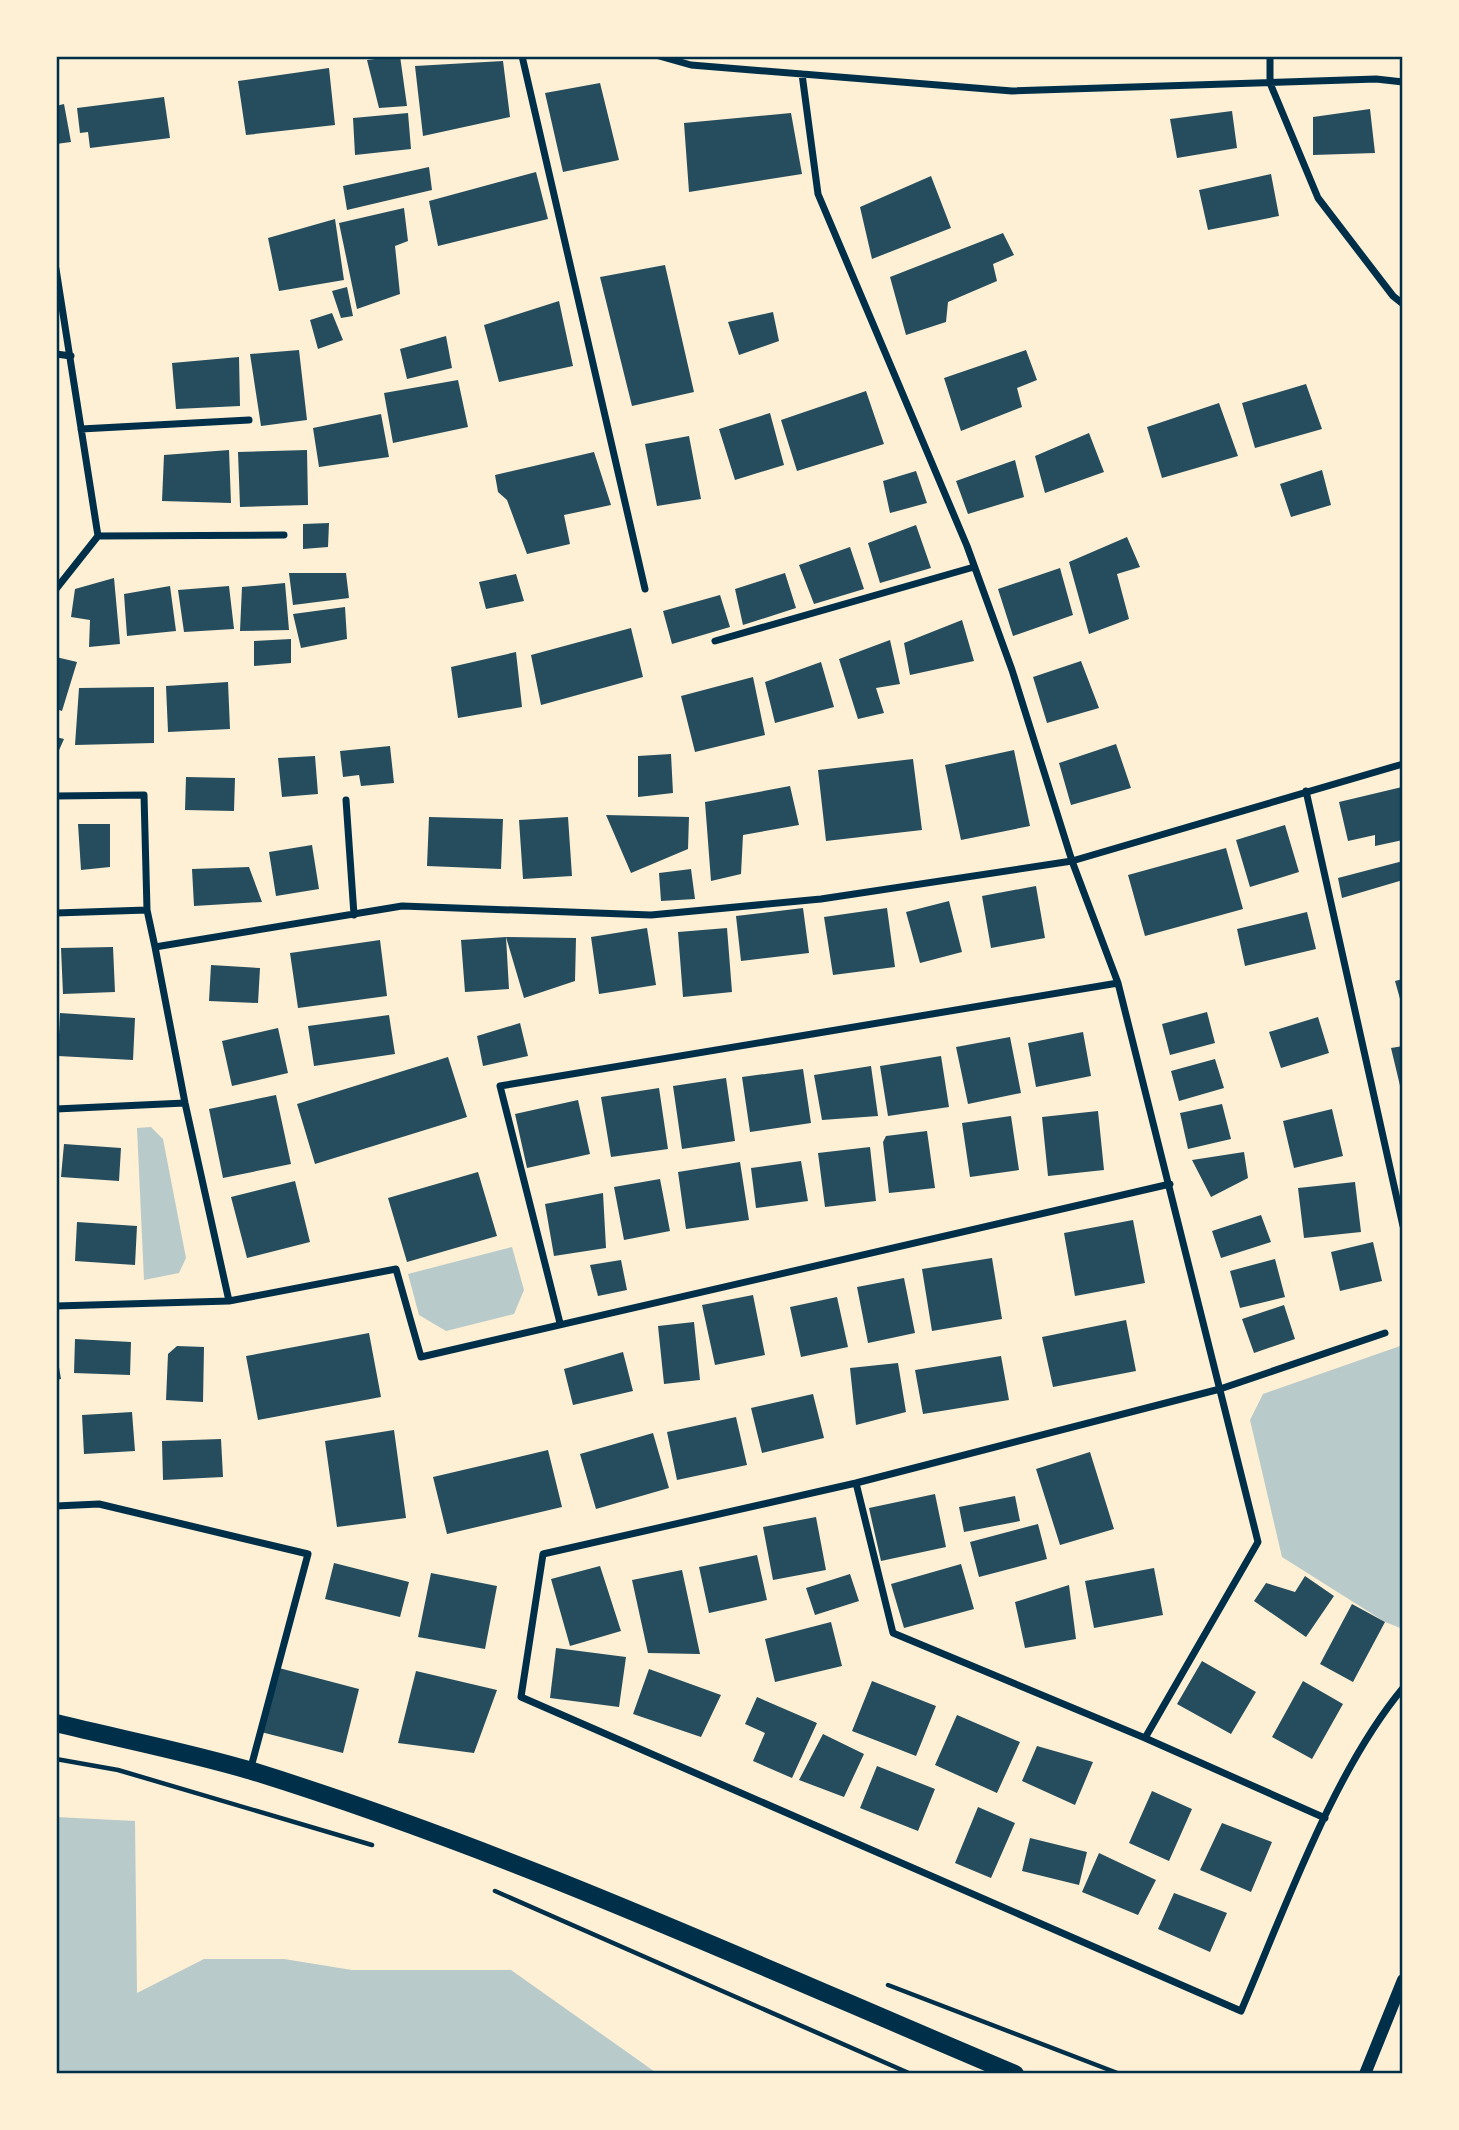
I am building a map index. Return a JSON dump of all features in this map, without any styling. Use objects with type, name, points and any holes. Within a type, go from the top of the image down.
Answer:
[{"type":"main road","points":[[56,1723],[250,1771],[413,1825],[578,1890],[1015,2074]]},
{"type":"street","points":[[522,56],[645,589]]},
{"type":"street","points":[[659,56],[691,65],[1012,91],[1376,79],[1403,82]]},
{"type":"street","points":[[1270,56],[1270,83],[1318,198],[1403,304]]},
{"type":"street","points":[[802,74],[818,194],[974,567],[1012,670],[1072,861],[1118,984],[1258,1542],[1145,1738]]},
{"type":"street","points":[[56,269],[98,536],[56,589]]},
{"type":"street","points":[[56,354],[71,356]]},
{"type":"street","points":[[81,429],[249,420]]},
{"type":"street","points":[[98,536],[284,535]]},
{"type":"street","points":[[715,641],[974,567]]},
{"type":"street","points":[[155,947],[402,906],[651,915],[821,899],[1072,861],[1403,764]]},
{"type":"street","points":[[1307,792],[1403,1226]]},
{"type":"street","points":[[56,796],[144,795],[147,910],[185,1103],[229,1301]]},
{"type":"street","points":[[346,800],[354,915]]},
{"type":"street","points":[[56,913],[147,910]]},
{"type":"street","points":[[560,1323],[500,1086],[1118,984]]},
{"type":"street","points":[[56,1108],[185,1103]]},
{"type":"street","points":[[56,1306],[229,1301],[396,1269],[421,1357],[1170,1184]]},
{"type":"street","points":[[1385,1334],[1220,1389],[856,1483],[543,1554],[521,1697],[1241,2011],[1325,1818],[1379,1716],[1403,1688]]},
{"type":"street","points":[[856,1483],[893,1633],[1145,1738],[1325,1818]]},
{"type":"street","points":[[56,1506],[99,1504],[308,1554],[250,1771]]},
{"type":"street","points":[[1365,2074],[1403,1980]]},
{"type":"path","points":[[56,1759],[145,1777],[379,1847]]},
{"type":"path","points":[[493,1890],[911,2074]]},
{"type":"shaded area","points":[[151,1127],[163,1139],[186,1258],[179,1273],[144,1280],[137,1128]]},
{"type":"shaded area","points":[[512,1247],[524,1290],[514,1314],[446,1331],[419,1315],[408,1274]]},
{"type":"shaded area","points":[[1403,1345],[1403,1629],[1385,1622],[1282,1557],[1250,1420],[1263,1394]]},
{"type":"shaded area","points":[[56,1817],[135,1821],[137,1993],[204,1959],[284,1959],[352,1970],[511,1970],[658,2074],[56,2074]]},
{"type":"building","points":[[400,56],[407,106],[379,108],[367,60]]},
{"type":"building","points":[[503,61],[510,117],[423,136],[415,66]]},
{"type":"building","points":[[329,68],[335,125],[246,135],[238,81]]},
{"type":"building","points":[[600,83],[619,160],[563,172],[545,93]]},
{"type":"building","points":[[164,97],[170,138],[90,148],[88,132],[80,133],[77,108]]},
{"type":"building","points":[[64,104],[71,142],[56,144],[56,106]]},
{"type":"building","points":[[1370,109],[1375,153],[1313,155],[1313,117]]},
{"type":"building","points":[[1232,111],[1237,148],[1177,158],[1170,119]]},
{"type":"building","points":[[408,113],[411,149],[355,155],[353,118]]},
{"type":"building","points":[[791,113],[802,174],[689,192],[684,123]]},
{"type":"building","points":[[429,167],[432,190],[347,210],[343,186]]},
{"type":"building","points":[[536,172],[548,219],[438,246],[429,201]]},
{"type":"building","points":[[1271,174],[1279,216],[1208,230],[1199,190]]},
{"type":"building","points":[[931,176],[951,228],[872,259],[860,207]]},
{"type":"building","points":[[404,208],[408,241],[395,246],[400,294],[357,309],[339,223]]},
{"type":"building","points":[[335,219],[344,280],[279,291],[268,238]]},
{"type":"building","points":[[1003,233],[1014,255],[993,264],[997,281],[948,302],[946,322],[906,335],[890,277]]},
{"type":"building","points":[[665,265],[694,392],[632,406],[600,277]]},
{"type":"building","points":[[347,287],[353,316],[341,318],[332,291]]},
{"type":"building","points":[[559,301],[573,366],[499,382],[484,325]]},
{"type":"building","points":[[773,312],[779,341],[739,355],[728,322]]},
{"type":"building","points":[[332,313],[343,340],[318,349],[310,320]]},
{"type":"building","points":[[446,336],[452,368],[407,379],[400,349]]},
{"type":"building","points":[[299,350],[307,420],[261,426],[250,354]]},
{"type":"building","points":[[1026,350],[1037,380],[1017,388],[1022,407],[961,431],[944,378]]},
{"type":"building","points":[[239,357],[240,406],[176,409],[172,363]]},
{"type":"building","points":[[458,380],[468,427],[393,443],[384,393]]},
{"type":"building","points":[[1306,384],[1322,429],[1255,448],[1242,403]]},
{"type":"building","points":[[866,391],[884,444],[797,471],[781,420]]},
{"type":"building","points":[[1219,403],[1238,456],[1162,478],[1147,427]]},
{"type":"building","points":[[770,413],[784,465],[735,480],[719,429]]},
{"type":"building","points":[[381,414],[389,457],[319,467],[313,428]]},
{"type":"building","points":[[1089,433],[1104,472],[1045,493],[1035,456]]},
{"type":"building","points":[[689,436],[701,499],[657,506],[645,444]]},
{"type":"building","points":[[229,450],[231,503],[162,501],[164,455]]},
{"type":"building","points":[[307,450],[308,505],[240,507],[238,452]]},
{"type":"building","points":[[594,452],[611,505],[564,515],[570,544],[527,554],[507,500],[498,492],[495,475]]},
{"type":"building","points":[[1015,460],[1024,497],[968,514],[956,481]]},
{"type":"building","points":[[1322,470],[1331,505],[1291,517],[1280,484]]},
{"type":"building","points":[[916,471],[927,503],[890,513],[883,481]]},
{"type":"building","points":[[329,523],[328,547],[303,549],[303,524]]},
{"type":"building","points":[[916,525],[931,568],[880,583],[868,543]]},
{"type":"building","points":[[1127,537],[1140,567],[1117,574],[1129,619],[1089,634],[1069,562]]},
{"type":"building","points":[[850,547],[864,589],[814,604],[799,565]]},
{"type":"building","points":[[1060,568],[1073,615],[1013,636],[998,589]]},
{"type":"building","points":[[289,573],[346,573],[349,598],[293,605]]},
{"type":"building","points":[[785,573],[796,608],[743,625],[735,589]]},
{"type":"building","points":[[516,574],[524,601],[486,609],[479,582]]},
{"type":"building","points":[[114,578],[120,644],[89,647],[90,620],[71,617],[75,589]]},
{"type":"building","points":[[285,583],[289,630],[240,631],[242,587]]},
{"type":"building","points":[[170,586],[176,631],[127,636],[124,594]]},
{"type":"building","points":[[229,586],[234,629],[184,632],[178,590]]},
{"type":"building","points":[[720,595],[730,627],[672,644],[663,611]]},
{"type":"building","points":[[345,607],[347,639],[301,648],[293,614]]},
{"type":"building","points":[[962,620],[974,661],[910,675],[904,643]]},
{"type":"building","points":[[631,628],[643,677],[541,705],[531,655]]},
{"type":"building","points":[[291,639],[291,663],[254,666],[254,641]]},
{"type":"building","points":[[890,640],[900,684],[876,688],[884,713],[858,719],[839,659]]},
{"type":"building","points":[[516,652],[522,707],[458,718],[451,667]]},
{"type":"building","points":[[56,657],[77,662],[62,711],[56,709]]},
{"type":"building","points":[[1081,661],[1099,708],[1047,723],[1033,677]]},
{"type":"building","points":[[821,662],[834,707],[775,723],[765,682]]},
{"type":"building","points":[[753,677],[765,735],[695,752],[681,696]]},
{"type":"building","points":[[228,682],[230,729],[168,732],[166,686]]},
{"type":"building","points":[[154,687],[154,743],[75,745],[79,688]]},
{"type":"building","points":[[56,737],[64,739],[56,757]]},
{"type":"building","points":[[1116,744],[1131,788],[1071,805],[1059,763]]},
{"type":"building","points":[[390,746],[394,783],[361,786],[359,775],[343,777],[340,751]]},
{"type":"building","points":[[1014,750],[1030,826],[961,840],[945,765]]},
{"type":"building","points":[[671,754],[673,793],[638,797],[638,756]]},
{"type":"building","points":[[315,756],[318,794],[282,797],[278,758]]},
{"type":"building","points":[[913,759],[922,830],[826,841],[818,770]]},
{"type":"building","points":[[186,777],[235,778],[234,811],[185,810]]},
{"type":"building","points":[[790,786],[799,825],[743,835],[741,874],[711,881],[705,802]]},
{"type":"building","points":[[1402,787],[1403,840],[1375,846],[1375,835],[1348,841],[1339,802]]},
{"type":"building","points":[[606,815],[689,817],[688,849],[631,873]]},
{"type":"building","points":[[429,817],[503,819],[501,869],[427,866]]},
{"type":"building","points":[[568,817],[572,876],[523,879],[519,820]]},
{"type":"building","points":[[78,824],[110,824],[110,867],[81,870]]},
{"type":"building","points":[[1285,825],[1299,872],[1250,887],[1236,840]]},
{"type":"building","points":[[312,845],[319,889],[276,896],[269,852]]},
{"type":"building","points":[[1226,848],[1243,909],[1145,936],[1128,875]]},
{"type":"building","points":[[1403,861],[1403,880],[1342,898],[1338,878]]},
{"type":"building","points":[[249,867],[262,902],[194,906],[192,869]]},
{"type":"building","points":[[691,869],[695,899],[661,901],[659,873]]},
{"type":"building","points":[[1036,886],[1045,938],[991,948],[982,896]]},
{"type":"building","points":[[949,901],[962,952],[920,963],[906,912]]},
{"type":"building","points":[[803,908],[809,953],[741,961],[736,916]]},
{"type":"building","points":[[887,908],[895,967],[833,975],[824,917]]},
{"type":"building","points":[[1307,912],[1316,949],[1245,966],[1237,929]]},
{"type":"building","points":[[647,928],[656,985],[599,994],[591,937]]},
{"type":"building","points":[[727,928],[732,992],[683,997],[678,932]]},
{"type":"building","points":[[506,937],[576,938],[575,981],[524,998]]},
{"type":"building","points":[[506,937],[509,989],[465,992],[461,940]]},
{"type":"building","points":[[380,940],[387,996],[298,1008],[290,953]]},
{"type":"building","points":[[113,947],[115,992],[63,994],[61,948]]},
{"type":"building","points":[[211,965],[260,968],[258,1003],[209,1001]]},
{"type":"building","points":[[1403,979],[1403,1006],[1402,1006],[1395,981]]},
{"type":"building","points":[[1207,1012],[1215,1043],[1170,1055],[1162,1024]]},
{"type":"building","points":[[60,1013],[135,1018],[133,1060],[58,1056]]},
{"type":"building","points":[[389,1015],[395,1054],[314,1066],[308,1026]]},
{"type":"building","points":[[1318,1017],[1329,1053],[1281,1068],[1269,1032]]},
{"type":"building","points":[[520,1023],[528,1056],[483,1066],[477,1036]]},
{"type":"building","points":[[278,1028],[288,1073],[232,1086],[222,1041]]},
{"type":"building","points":[[1083,1032],[1091,1076],[1036,1087],[1028,1043]]},
{"type":"building","points":[[1010,1037],[1021,1093],[968,1104],[956,1047]]},
{"type":"building","points":[[1403,1046],[1403,1094],[1402,1094],[1391,1048]]},
{"type":"building","points":[[941,1056],[949,1107],[888,1116],[880,1066]]},
{"type":"building","points":[[448,1057],[467,1117],[315,1164],[297,1104]]},
{"type":"building","points":[[1215,1059],[1224,1088],[1179,1101],[1171,1071]]},
{"type":"building","points":[[871,1066],[878,1116],[822,1120],[814,1075]]},
{"type":"building","points":[[803,1069],[811,1123],[750,1132],[742,1077]]},
{"type":"building","points":[[726,1078],[735,1141],[682,1149],[673,1086]]},
{"type":"building","points":[[659,1088],[668,1149],[611,1157],[601,1097]]},
{"type":"building","points":[[276,1095],[291,1164],[223,1178],[209,1109]]},
{"type":"building","points":[[578,1100],[590,1154],[527,1168],[515,1114]]},
{"type":"building","points":[[1222,1104],[1231,1139],[1188,1149],[1180,1113]]},
{"type":"building","points":[[1332,1109],[1343,1156],[1294,1168],[1283,1121]]},
{"type":"building","points":[[1098,1111],[1104,1170],[1048,1176],[1042,1117]]},
{"type":"building","points":[[1011,1116],[1019,1170],[970,1177],[962,1123]]},
{"type":"building","points":[[927,1131],[935,1188],[889,1193],[883,1142],[886,1136]]},
{"type":"building","points":[[64,1144],[121,1148],[119,1181],[61,1177]]},
{"type":"building","points":[[870,1147],[876,1201],[825,1207],[818,1153]]},
{"type":"building","points":[[1244,1152],[1248,1178],[1211,1197],[1192,1160]]},
{"type":"building","points":[[801,1161],[808,1201],[756,1208],[751,1168]]},
{"type":"building","points":[[740,1162],[749,1220],[686,1229],[678,1172]]},
{"type":"building","points":[[478,1172],[497,1236],[407,1262],[388,1198]]},
{"type":"building","points":[[660,1179],[670,1231],[624,1240],[614,1187]]},
{"type":"building","points":[[295,1181],[310,1242],[247,1258],[231,1197]]},
{"type":"building","points":[[1355,1182],[1361,1232],[1304,1238],[1298,1188]]},
{"type":"building","points":[[603,1193],[606,1248],[554,1256],[545,1204]]},
{"type":"building","points":[[1261,1215],[1271,1242],[1221,1258],[1212,1231]]},
{"type":"building","points":[[1133,1220],[1145,1283],[1075,1296],[1064,1233]]},
{"type":"building","points":[[77,1222],[137,1226],[135,1265],[75,1261]]},
{"type":"building","points":[[1373,1242],[1382,1281],[1340,1291],[1331,1252]]},
{"type":"building","points":[[992,1258],[1002,1319],[932,1331],[922,1269]]},
{"type":"building","points":[[1275,1259],[1285,1297],[1240,1308],[1230,1271]]},
{"type":"building","points":[[621,1260],[627,1290],[598,1296],[590,1265]]},
{"type":"building","points":[[904,1278],[915,1333],[868,1343],[857,1287]]},
{"type":"building","points":[[753,1295],[765,1355],[715,1365],[702,1305]]},
{"type":"building","points":[[837,1297],[848,1347],[801,1357],[790,1307]]},
{"type":"building","points":[[1284,1305],[1295,1339],[1254,1353],[1242,1319]]},
{"type":"building","points":[[1126,1320],[1136,1371],[1053,1387],[1042,1337]]},
{"type":"building","points":[[694,1322],[700,1380],[664,1384],[658,1326]]},
{"type":"building","points":[[369,1333],[381,1397],[258,1420],[246,1356]]},
{"type":"building","points":[[75,1339],[131,1342],[130,1375],[74,1373]]},
{"type":"building","points":[[177,1346],[204,1347],[203,1402],[166,1400],[168,1354]]},
{"type":"building","points":[[56,1350],[61,1379],[56,1380]]},
{"type":"building","points":[[623,1352],[633,1391],[573,1405],[564,1369]]},
{"type":"building","points":[[1001,1356],[1009,1400],[923,1414],[915,1370]]},
{"type":"building","points":[[898,1363],[906,1412],[856,1425],[850,1368]]},
{"type":"building","points":[[813,1394],[824,1438],[762,1453],[751,1408]]},
{"type":"building","points":[[132,1412],[135,1451],[84,1454],[82,1415]]},
{"type":"building","points":[[736,1417],[747,1465],[677,1480],[667,1432]]},
{"type":"building","points":[[394,1430],[406,1518],[337,1527],[325,1441]]},
{"type":"building","points":[[653,1433],[669,1488],[596,1509],[580,1454]]},
{"type":"building","points":[[221,1439],[223,1477],[163,1480],[162,1441]]},
{"type":"building","points":[[548,1450],[562,1507],[447,1534],[433,1477]]},
{"type":"building","points":[[1090,1452],[1114,1529],[1060,1545],[1036,1469]]},
{"type":"building","points":[[935,1494],[946,1547],[881,1561],[869,1508]]},
{"type":"building","points":[[1015,1496],[1020,1521],[964,1532],[959,1507]]},
{"type":"building","points":[[816,1517],[826,1570],[773,1580],[763,1527]]},
{"type":"building","points":[[1038,1524],[1047,1559],[979,1577],[970,1542]]},
{"type":"building","points":[[757,1555],[767,1600],[709,1613],[699,1567]]},
{"type":"building","points":[[334,1563],[409,1582],[400,1617],[325,1599]]},
{"type":"building","points":[[961,1564],[974,1609],[904,1628],[891,1584]]},
{"type":"building","points":[[600,1566],[621,1631],[570,1646],[551,1579]]},
{"type":"building","points":[[1154,1568],[1163,1615],[1094,1628],[1085,1581]]},
{"type":"building","points":[[682,1570],[700,1654],[648,1653],[632,1580]]},
{"type":"building","points":[[431,1573],[497,1586],[485,1649],[418,1637]]},
{"type":"building","points":[[850,1574],[859,1601],[815,1615],[806,1588]]},
{"type":"building","points":[[1305,1576],[1334,1596],[1306,1637],[1254,1601],[1266,1583],[1295,1592]]},
{"type":"building","points":[[1069,1585],[1076,1639],[1025,1648],[1015,1602]]},
{"type":"building","points":[[1352,1604],[1385,1622],[1353,1682],[1320,1664]]},
{"type":"building","points":[[831,1622],[842,1666],[775,1682],[765,1639]]},
{"type":"building","points":[[556,1648],[626,1657],[619,1707],[550,1698]]},
{"type":"building","points":[[1202,1661],[1256,1692],[1231,1734],[1177,1704]]},
{"type":"building","points":[[279,1668],[359,1689],[343,1753],[261,1732]]},
{"type":"building","points":[[649,1669],[721,1695],[701,1737],[633,1714]]},
{"type":"building","points":[[416,1671],[497,1690],[474,1753],[398,1743]]},
{"type":"building","points":[[872,1681],[936,1706],[916,1756],[852,1731]]},
{"type":"building","points":[[1303,1681],[1343,1704],[1312,1759],[1272,1737]]},
{"type":"building","points":[[757,1697],[817,1723],[792,1778],[753,1761],[765,1733],[745,1724]]},
{"type":"building","points":[[957,1715],[1020,1742],[997,1793],[935,1765]]},
{"type":"building","points":[[823,1734],[864,1754],[844,1797],[799,1780]]},
{"type":"building","points":[[1037,1746],[1093,1762],[1075,1805],[1022,1781]]},
{"type":"building","points":[[877,1766],[935,1789],[918,1831],[860,1808]]},
{"type":"building","points":[[1152,1791],[1192,1809],[1169,1861],[1129,1843]]},
{"type":"building","points":[[978,1807],[1015,1823],[991,1878],[955,1863]]},
{"type":"building","points":[[1222,1823],[1272,1842],[1251,1892],[1200,1870]]},
{"type":"building","points":[[1030,1838],[1087,1852],[1079,1885],[1022,1871]]},
{"type":"building","points":[[1099,1853],[1156,1880],[1138,1915],[1082,1892]]},
{"type":"building","points":[[1174,1893],[1227,1913],[1210,1952],[1158,1929]]}]
